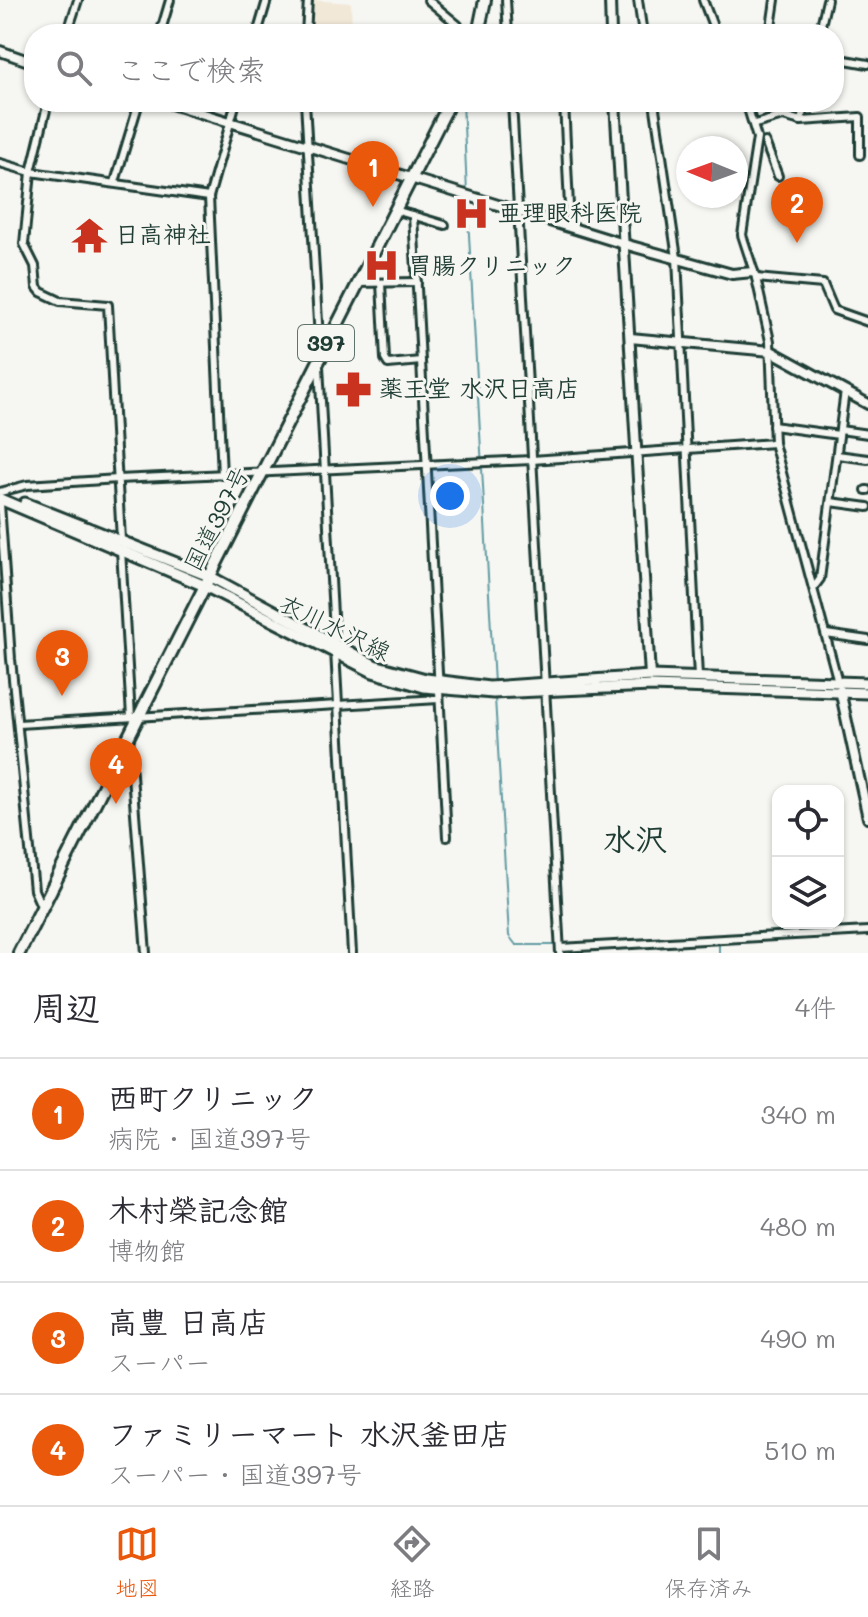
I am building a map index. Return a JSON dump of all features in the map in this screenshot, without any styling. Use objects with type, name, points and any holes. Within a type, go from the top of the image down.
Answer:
[{"type":"highway","points":[[480,24],[485,0]]},
{"type":"highway","name":"国道397号","points":[[19,953],[129,736],[136,716],[445,112]]},
{"type":"main road","name":"衣川水沢線","points":[[0,497],[207,581],[373,672],[439,689],[493,693],[650,676],[838,679],[868,683]]},
{"type":"main road","name":"衣川水沢線","points":[[544,687],[651,686],[868,693]]},
{"type":"street","points":[[70,24],[78,0]]},
{"type":"street","points":[[163,24],[170,0]]},
{"type":"street","points":[[257,0],[267,1],[260,24]]},
{"type":"street","points":[[307,24],[308,0]]},
{"type":"street","points":[[428,0],[457,24]]},
{"type":"street","points":[[506,0],[507,24]]},
{"type":"street","points":[[610,0],[611,24]]},
{"type":"street","points":[[638,0],[642,24]]},
{"type":"street","points":[[703,0],[712,24]]},
{"type":"street","points":[[771,24],[775,0]]},
{"type":"street","points":[[821,24],[827,0]]},
{"type":"street","points":[[0,51],[24,59]]},
{"type":"street","points":[[844,60],[868,64]]},
{"type":"street","points":[[46,112],[31,172],[24,238],[35,266],[37,287],[60,301],[108,305],[121,545],[136,716]]},
{"type":"street","points":[[115,182],[136,112]]},
{"type":"street","points":[[198,112],[624,244],[732,274],[823,284],[834,310],[868,322]]},
{"type":"street","points":[[222,475],[209,197],[233,112]]},
{"type":"street","points":[[305,112],[352,953]]},
{"type":"street","points":[[512,112],[560,950],[868,931]]},
{"type":"street","points":[[564,112],[570,227]]},
{"type":"street","points":[[616,112],[650,676]]},
{"type":"street","points":[[655,112],[677,258],[698,677]]},
{"type":"street","points":[[750,112],[755,124],[756,145],[742,235],[755,275],[771,351],[774,443],[864,777],[868,818]]},
{"type":"street","points":[[801,121],[803,112]]},
{"type":"street","points":[[755,124],[783,116],[801,121],[860,117],[860,155]]},
{"type":"street","points":[[765,142],[778,176]]},
{"type":"street","points":[[0,163],[31,172],[209,197]]},
{"type":"street","points":[[395,210],[445,225]]},
{"type":"street","points":[[413,215],[447,837]]},
{"type":"street","points":[[356,284],[417,282]]},
{"type":"street","points":[[381,283],[385,359],[388,364],[421,361]]},
{"type":"street","points":[[630,338],[771,351],[868,404]]},
{"type":"street","points":[[814,587],[820,579],[845,391]]},
{"type":"street","points":[[773,426],[868,434]]},
{"type":"street","points":[[42,908],[34,890],[11,659],[0,497],[27,485],[532,460],[774,443]]},
{"type":"street","points":[[837,455],[868,459]]},
{"type":"street","points":[[831,502],[868,507]]},
{"type":"street","points":[[826,634],[868,640]]},
{"type":"street","points":[[0,660],[11,659]]},
{"type":"street","points":[[18,724],[338,706],[439,689]]},
{"type":"street","points":[[129,736],[146,953]]},
{"type":"shaded area","points":[[310,0],[351,3],[352,24],[309,24]]},
{"type":"waterway","points":[[463,112],[467,193]]},
{"type":"waterway","points":[[467,199],[494,684]]},
{"type":"waterway","points":[[495,698],[509,936],[516,945],[556,945]]},
{"type":"waterway","points":[[562,944],[718,936]]},
{"type":"waterway","points":[[719,943],[719,953]]},
{"type":"place","name":"西町クリニック","points":[[373,207]]},
{"type":"place","name":"亜理眼科医院","points":[[472,213]]},
{"type":"place","name":"日高神社","points":[[89,235]]},
{"type":"place","name":"木村榮記念館","points":[[797,243]]},
{"type":"place","name":"胃腸クリニック","points":[[382,266]]},
{"type":"place","name":"薬王堂 水沢日高店","points":[[353,389]]},
{"type":"place","name":"高豊 日高店","points":[[62,696]]},
{"type":"place","name":"ファミリーマート 水沢釜田店","points":[[116,804]]},
{"type":"district","name":"水沢","points":[[635,840]]}]
